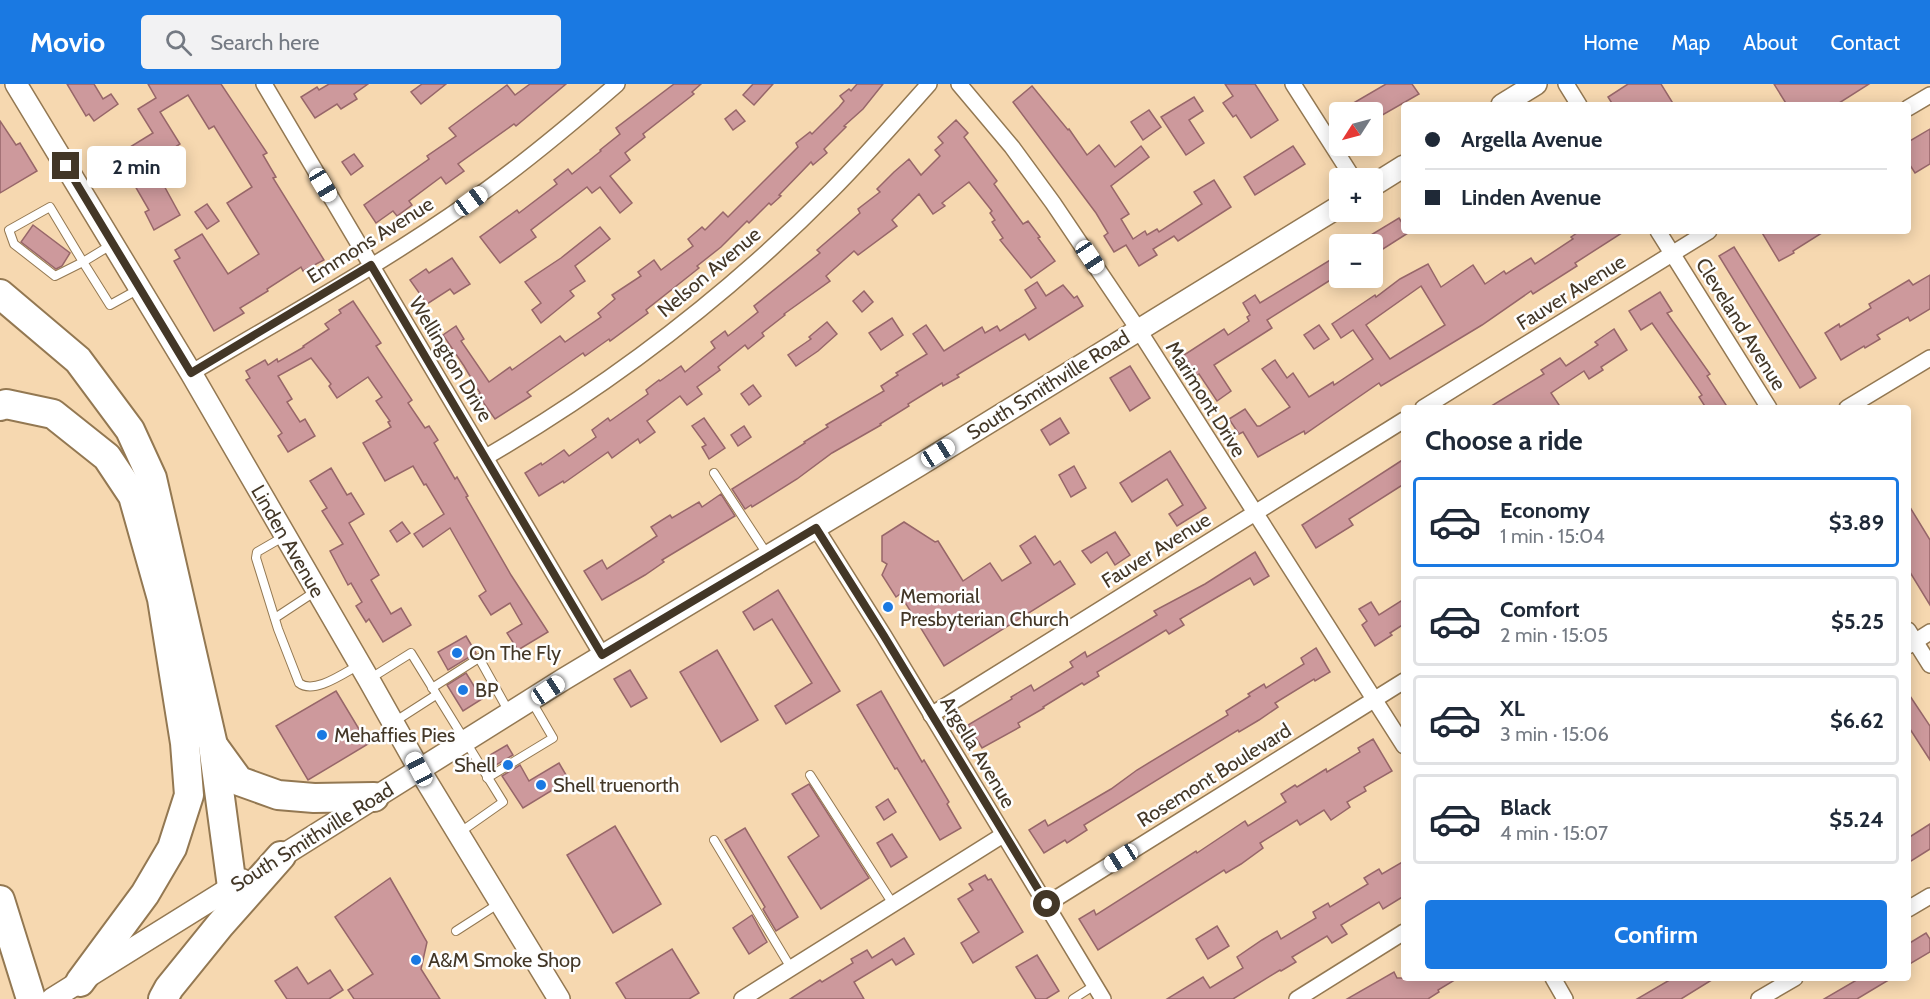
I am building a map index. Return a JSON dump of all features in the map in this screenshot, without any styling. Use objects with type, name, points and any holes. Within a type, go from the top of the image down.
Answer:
[{"type":"highway","points":[[0,294],[78,360],[130,430],[152,478],[213,745],[232,887]]},
{"type":"highway","points":[[0,406],[6,404],[53,414],[106,457],[133,496],[162,599],[185,743],[189,795],[172,848],[145,894],[80,982]]},
{"type":"highway","points":[[213,745],[239,781],[278,795],[314,798],[374,797]]},
{"type":"highway","points":[[163,999],[169,988],[216,929],[281,856]]},
{"type":"highway","points":[[0,900],[31,999]]},
{"type":"main road","name":"Linden Avenue","points":[[16,84],[141,288],[419,769],[559,999]]},
{"type":"main road","points":[[1507,102],[1536,84]]},
{"type":"main road","points":[[1383,179],[1401,168]]},
{"type":"main road","name":"South Smithville Road","points":[[52,999],[602,655],[816,528],[1329,213]]},
{"type":"street","name":"Wellington Drive","points":[[264,84],[602,655]]},
{"type":"street","name":"Emmons Avenue","points":[[191,373],[371,265],[471,201],[529,158],[617,84]]},
{"type":"street","name":"Nelson Avenue","points":[[486,457],[593,389],[712,300],[830,192],[929,84]]},
{"type":"street","name":"Marimont Drive","points":[[959,84],[1012,147],[1053,203],[1138,329],[1401,741]]},
{"type":"street","points":[[1293,84],[1347,168]]},
{"type":"street","points":[[1566,84],[1577,102]]},
{"type":"street","points":[[1911,106],[1930,95]]},
{"type":"street","name":"Cleveland Avenue","points":[[1660,234],[1767,405]]},
{"type":"street","name":"Fauver Avenue","points":[[1429,405],[1704,234]]},
{"type":"street","points":[[1852,405],[1930,358]]},
{"type":"street","name":"Fauver Avenue","points":[[931,715],[1401,422]]},
{"type":"street","name":"Argella Avenue","points":[[816,528],[884,636],[1103,999]]},
{"type":"street","points":[[1911,639],[1930,632]]},
{"type":"street","points":[[1911,640],[1930,665]]},
{"type":"street","name":"Rosemont Boulevard","points":[[1047,904],[1401,683]]},
{"type":"street","points":[[742,999],[1003,835]]},
{"type":"street","points":[[1911,907],[1930,896]]},
{"type":"street","points":[[1297,999],[1401,934]]},
{"type":"street","points":[[1554,981],[1566,999]]},
{"type":"street","points":[[1759,999],[1790,981]]},
{"type":"lane","points":[[114,243],[83,262],[55,276],[14,243],[9,231],[50,207],[83,262],[110,305],[141,288]]},
{"type":"lane","points":[[714,472],[768,555]]},
{"type":"lane","points":[[285,536],[257,552],[255,558],[299,683],[303,687],[319,685],[364,672],[411,653],[503,802],[458,833]]},
{"type":"lane","points":[[275,618],[316,591]]},
{"type":"lane","points":[[393,722],[479,658],[510,713]]},
{"type":"lane","points":[[487,778],[553,738],[531,700]]},
{"type":"lane","points":[[810,775],[893,904]]},
{"type":"lane","points":[[714,840],[791,968]]},
{"type":"lane","points":[[456,931],[501,903]]},
{"type":"lane","points":[[1073,999],[1095,985]]},
{"type":"building","points":[[67,84],[94,84],[103,99],[111,94],[118,104],[94,121],[89,114],[86,116]]},
{"type":"building","points":[[148,84],[221,84],[267,153],[263,155],[276,177],[273,178],[324,260],[303,271],[301,267],[240,308],[244,313],[214,331],[174,261],[180,258],[175,250],[202,234],[228,274],[259,254],[227,203],[252,187],[214,126],[209,129],[188,95],[160,112],[180,144],[155,160],[167,179],[162,182],[180,215],[154,230],[145,212],[149,210],[117,155],[153,133],[138,109],[156,98]]},
{"type":"building","points":[[329,84],[368,84],[354,94],[357,99],[341,109],[337,104],[315,118],[301,97],[317,87],[319,90]]},
{"type":"building","points":[[422,84],[446,84],[421,104],[411,92]]},
{"type":"building","points":[[530,84],[566,84],[516,126],[514,124],[458,164],[464,171],[446,184],[441,177],[409,201],[412,205],[397,216],[393,211],[376,223],[364,205],[429,159],[427,156],[456,136],[449,128],[507,85],[515,95]]},
{"type":"building","points":[[674,84],[701,84],[692,92],[694,94],[643,134],[645,137],[625,153],[630,160],[610,176],[632,203],[620,213],[600,187],[592,193],[587,187],[531,230],[536,237],[500,263],[480,237],[517,210],[519,213],[557,184],[554,180],[568,169],[572,174],[620,134],[616,128]]},
{"type":"building","points":[[753,84],[773,84],[754,105],[743,95]]},
{"type":"building","points":[[857,84],[883,84],[863,109],[824,149],[827,153],[813,165],[811,162],[779,195],[781,196],[771,205],[769,203],[749,223],[747,221],[721,247],[697,266],[699,268],[646,310],[648,313],[610,341],[609,339],[585,356],[583,353],[527,392],[531,396],[495,419],[478,395],[480,393],[443,335],[456,326],[464,339],[461,341],[489,382],[510,367],[512,370],[560,336],[565,342],[601,317],[598,313],[615,299],[612,295],[641,276],[638,272],[654,260],[661,270],[693,246],[688,239],[702,227],[705,230],[723,212],[728,217],[798,147],[796,143],[810,132],[812,134],[839,107],[844,101],[840,96],[849,89],[851,91]]},
{"type":"building","points":[[1225,84],[1255,84],[1278,120],[1251,138],[1236,115],[1233,117],[1223,103],[1233,96]]},
{"type":"building","points":[[1386,84],[1412,84],[1419,94],[1401,102],[1401,104],[1383,115],[1383,102],[1355,102]]},
{"type":"building","points":[[1628,84],[1661,84],[1672,102],[1611,102],[1608,97]]},
{"type":"building","points":[[1774,84],[1869,84],[1841,102],[1785,102]]},
{"type":"building","points":[[1032,86],[1069,129],[1087,155],[1099,145],[1115,167],[1141,146],[1149,157],[1111,186],[1129,214],[1121,219],[1133,239],[1145,231],[1147,235],[1157,229],[1159,232],[1202,204],[1194,192],[1214,180],[1231,207],[1178,241],[1174,236],[1153,249],[1157,255],[1139,266],[1126,245],[1114,252],[1104,236],[1108,233],[1096,213],[1013,102]]},
{"type":"building","points":[[1194,97],[1203,111],[1189,120],[1204,143],[1186,155],[1161,117]]},
{"type":"building","points":[[736,110],[745,121],[733,130],[725,119]]},
{"type":"building","points":[[1149,110],[1161,127],[1143,140],[1131,122]]},
{"type":"building","points":[[956,120],[968,133],[964,137],[997,181],[994,184],[1023,224],[1028,221],[1055,261],[1031,278],[1000,240],[1003,238],[992,222],[995,220],[990,213],[992,211],[969,182],[942,203],[945,206],[933,214],[919,194],[892,220],[897,226],[858,255],[854,251],[826,276],[830,281],[784,314],[762,333],[764,336],[748,349],[745,345],[718,367],[720,370],[697,387],[702,394],[687,405],[680,396],[647,421],[655,432],[640,443],[638,439],[612,458],[608,452],[564,483],[563,481],[539,496],[525,473],[564,450],[569,456],[596,437],[592,430],[608,418],[610,421],[648,394],[646,390],[659,380],[681,366],[685,372],[715,348],[711,342],[725,331],[728,336],[758,312],[754,306],[820,253],[817,250],[860,213],[858,209],[880,192],[877,189],[909,159],[921,175],[940,156],[935,150],[943,143],[938,137]]},
{"type":"building","points":[[0,121],[16,145],[20,143],[37,171],[0,193]]},
{"type":"building","points":[[1930,129],[1930,164],[1915,173],[1911,167],[1911,140]]},
{"type":"building","points":[[1293,146],[1305,164],[1255,195],[1244,177]]},
{"type":"building","points":[[354,154],[363,166],[351,175],[342,162]]},
{"type":"building","points":[[207,204],[219,221],[207,229],[195,212]]},
{"type":"building","points":[[1399,218],[1401,234],[1406,234],[1383,249],[1383,234],[1373,234]]},
{"type":"building","points":[[33,225],[70,253],[62,266],[56,269],[21,242]]},
{"type":"building","points":[[600,227],[610,239],[575,266],[585,281],[570,291],[574,296],[541,323],[532,310],[541,303],[525,282],[561,258]]},
{"type":"building","points":[[1576,234],[1620,234],[1575,263],[1577,266],[1533,294],[1531,291],[1482,325],[1381,386],[1379,383],[1305,434],[1304,431],[1258,457],[1243,432],[1239,434],[1229,419],[1245,409],[1257,426],[1260,426],[1290,407],[1262,369],[1275,360],[1287,378],[1293,373],[1309,397],[1333,382],[1334,385],[1373,359],[1353,330],[1341,338],[1332,324],[1400,279],[1428,264],[1441,287],[1473,265],[1485,284],[1504,271],[1506,274],[1531,258],[1535,264],[1573,239],[1571,237]],"holes":[[[1421,286],[1445,325],[1390,359],[1366,325]]]},
{"type":"building","points":[[1763,234],[1820,234],[1793,251],[1794,253],[1779,261]]},
{"type":"building","points":[[1734,247],[1816,378],[1800,388],[1719,256]]},
{"type":"building","points":[[452,258],[470,284],[454,294],[450,289],[427,304],[410,280],[426,269],[429,273]]},
{"type":"building","points":[[1329,261],[1329,281],[1267,320],[1272,328],[1214,365],[1231,391],[1217,401],[1199,374],[1196,376],[1184,355],[1224,329],[1228,335],[1249,321],[1247,317],[1250,315],[1243,303],[1255,295],[1260,303]]},
{"type":"building","points":[[1930,275],[1930,309],[1910,321],[1908,317],[1877,335],[1880,339],[1841,360],[1825,333],[1839,324],[1840,327],[1871,308],[1869,304],[1909,280],[1913,285]]},
{"type":"building","points":[[1037,282],[1046,296],[1063,285],[1074,298],[1077,296],[1083,306],[1029,340],[1025,334],[957,375],[959,377],[943,386],[942,383],[908,404],[909,406],[881,425],[832,453],[797,479],[745,509],[732,489],[805,443],[828,427],[826,425],[884,391],[881,386],[898,375],[896,373],[927,354],[913,334],[926,325],[944,351],[982,327],[985,333],[997,326],[1000,331],[1036,308],[1025,290]]},
{"type":"building","points":[[864,291],[873,302],[862,312],[853,301]]},
{"type":"building","points":[[1660,292],[1672,311],[1667,313],[1710,374],[1707,376],[1726,405],[1704,405],[1699,397],[1702,395],[1652,323],[1641,330],[1629,311]]},
{"type":"building","points":[[353,301],[381,343],[376,346],[412,400],[408,403],[425,428],[429,426],[438,440],[434,443],[455,479],[457,477],[511,575],[548,632],[518,650],[507,633],[522,624],[510,603],[491,615],[479,596],[486,591],[450,528],[423,547],[414,534],[444,514],[413,466],[385,481],[363,443],[391,427],[388,422],[390,421],[376,401],[382,397],[368,377],[337,398],[329,386],[331,384],[311,358],[278,376],[292,399],[287,402],[300,422],[305,419],[315,436],[288,452],[278,436],[282,433],[246,380],[250,378],[246,371],[265,360],[268,365],[277,359],[278,362],[329,329],[325,324],[341,313],[339,310]]},
{"type":"building","points":[[892,318],[903,335],[881,350],[869,333]]},
{"type":"building","points":[[827,322],[837,334],[796,366],[788,355],[811,339],[809,337]]},
{"type":"building","points":[[1319,325],[1329,339],[1314,349],[1304,335]]},
{"type":"building","points":[[1614,329],[1627,350],[1601,367],[1603,370],[1589,379],[1584,371],[1551,393],[1559,405],[1493,405],[1544,374],[1541,370],[1560,358],[1566,366],[1598,345],[1595,342]]},
{"type":"building","points":[[1130,366],[1150,398],[1130,411],[1110,378]]},
{"type":"building","points":[[753,385],[761,396],[749,405],[741,394]]},
{"type":"building","points":[[704,418],[725,448],[709,459],[702,447],[706,445],[692,426]]},
{"type":"building","points":[[1060,418],[1069,433],[1050,445],[1041,430]]},
{"type":"building","points":[[744,426],[751,437],[738,446],[731,435]]},
{"type":"building","points":[[1170,451],[1206,508],[1177,526],[1169,514],[1183,505],[1167,479],[1132,502],[1120,483]]},
{"type":"building","points":[[1401,461],[1401,486],[1349,519],[1353,525],[1316,548],[1302,525]]},
{"type":"building","points":[[1074,466],[1086,488],[1071,497],[1059,475]]},
{"type":"building","points":[[331,468],[347,495],[351,493],[364,514],[349,523],[379,575],[371,580],[391,614],[401,608],[411,625],[383,642],[369,619],[366,622],[356,606],[362,602],[351,583],[348,585],[330,551],[343,544],[322,511],[327,508],[310,481]]},
{"type":"building","points":[[721,494],[735,516],[662,560],[664,562],[645,575],[602,600],[584,571],[602,560],[607,569],[657,536],[651,527],[670,515],[672,518],[699,502],[702,507]]},
{"type":"building","points":[[1911,509],[1930,540],[1930,605],[1911,574]]},
{"type":"building","points":[[402,522],[410,533],[397,542],[390,531]]},
{"type":"building","points":[[904,522],[935,542],[938,541],[963,581],[990,563],[1002,581],[1031,563],[1020,546],[1035,536],[1054,565],[1060,561],[1075,584],[944,666],[900,594],[896,597],[882,575],[887,564],[882,561],[882,536]]},
{"type":"building","points":[[1115,532],[1130,555],[1115,565],[1107,552],[1091,563],[1082,551]]},
{"type":"building","points":[[1255,552],[1269,576],[1254,585],[1250,578],[1180,619],[1184,625],[1169,634],[1166,630],[1097,672],[1099,676],[1084,685],[1082,683],[1043,707],[1018,723],[1020,727],[982,748],[968,725],[1031,685],[1034,691],[1073,667],[1070,662],[1085,652],[1087,657],[1157,615],[1154,611],[1205,584]]},
{"type":"building","points":[[778,590],[840,691],[786,724],[775,706],[812,683],[772,619],[754,630],[743,612]]},
{"type":"building","points":[[1401,601],[1401,626],[1375,646],[1362,625],[1367,621],[1359,609],[1371,602],[1379,615]]},
{"type":"building","name":"On The Fly","points":[[466,636],[476,653],[448,670],[438,652]]},
{"type":"building","points":[[1316,648],[1330,672],[1275,703],[1278,707],[1259,720],[1239,732],[1238,730],[1084,825],[1087,830],[1067,843],[1065,840],[1044,853],[1029,830],[1045,820],[1048,826],[1228,715],[1226,711],[1250,696],[1248,694],[1264,684],[1266,688],[1304,664],[1301,658]]},
{"type":"building","points":[[717,650],[758,720],[721,742],[680,672]]},
{"type":"building","points":[[630,670],[647,698],[631,707],[614,679]]},
{"type":"building","name":"BP","points":[[466,673],[482,699],[463,711],[447,685]]},
{"type":"building","name":"Mehaffies Pies","points":[[336,691],[368,744],[308,780],[276,726]]},
{"type":"building","points":[[881,691],[922,762],[924,760],[949,802],[947,804],[961,828],[940,840],[857,705]]},
{"type":"building","points":[[1911,698],[1930,726],[1930,760],[1911,731]]},
{"type":"building","points":[[1373,739],[1392,771],[1364,787],[1366,791],[1347,802],[1350,807],[1331,820],[1324,810],[1300,825],[1297,820],[1260,843],[1263,848],[1241,864],[1226,873],[1224,870],[1098,950],[1079,919],[1094,910],[1096,915],[1245,821],[1248,826],[1286,802],[1281,794],[1326,769],[1327,772],[1360,752],[1358,748]]},
{"type":"building","points":[[507,745],[513,755],[496,765],[490,755]]},
{"type":"building","name":"Shell truenorth","points":[[559,763],[569,780],[523,808],[502,776],[520,765],[529,781]]},
{"type":"building","points":[[809,784],[869,878],[821,909],[788,857],[819,836],[792,794]]},
{"type":"building","points":[[888,799],[896,812],[884,820],[876,807]]},
{"type":"building","points":[[1930,824],[1930,849],[1911,861],[1911,836]]},
{"type":"building","points":[[615,826],[661,904],[613,933],[567,855]]},
{"type":"building","points":[[745,828],[798,917],[776,931],[763,909],[765,907],[725,840]]},
{"type":"building","points":[[892,834],[907,857],[891,867],[877,843]]},
{"type":"building","points":[[1401,863],[1401,898],[1383,909],[1379,902],[1341,925],[1347,934],[1332,943],[1327,936],[1292,957],[1296,962],[1233,999],[1167,999],[1203,977],[1210,988],[1243,968],[1237,957],[1262,940],[1277,931],[1281,939],[1316,918],[1313,912],[1328,903],[1330,907],[1368,884],[1364,878],[1379,869],[1382,874]]},
{"type":"building","points":[[985,875],[988,880],[991,879],[1023,932],[973,963],[961,943],[979,932],[958,899],[973,890],[969,884]]},
{"type":"building","points":[[390,878],[427,942],[421,969],[440,999],[354,999],[348,990],[373,974],[335,917]]},
{"type":"building","points":[[752,915],[767,942],[749,954],[733,928]]},
{"type":"building","points":[[1217,926],[1229,946],[1208,959],[1196,939]]},
{"type":"building","points":[[1926,933],[1930,939],[1930,952],[1911,963],[1911,942]]},
{"type":"building","points":[[904,938],[914,954],[896,965],[892,959],[854,982],[864,999],[790,999],[853,963],[851,959],[867,950],[872,958]]},
{"type":"building","points":[[672,949],[699,993],[689,999],[626,999],[616,983]]},
{"type":"building","points":[[1037,955],[1059,991],[1046,999],[1036,999],[1016,967]]},
{"type":"building","points":[[297,967],[308,984],[330,970],[343,990],[329,999],[287,999],[275,981]]},
{"type":"building","points":[[1394,972],[1397,978],[1401,978],[1401,981],[1453,981],[1428,999],[1347,999]]},
{"type":"building","points":[[1668,981],[1710,981],[1681,999],[1637,999]]},
{"type":"building","points":[[1855,981],[1887,981],[1857,999],[1824,999]]},
{"type":"place","name":"Memorial Presbyterian Church","points":[[888,607]]},
{"type":"place","name":"On The Fly","points":[[457,653]]},
{"type":"place","name":"BP","points":[[463,690]]},
{"type":"place","name":"Mehaffies Pies","points":[[322,735]]},
{"type":"place","name":"Shell","points":[[508,765]]},
{"type":"place","name":"Shell truenorth","points":[[541,785]]},
{"type":"place","name":"A&M Smoke Shop","points":[[416,960]]},
{"type":"route","points":[[66,166],[191,373],[371,265],[602,655],[816,528],[1047,904]]}]
